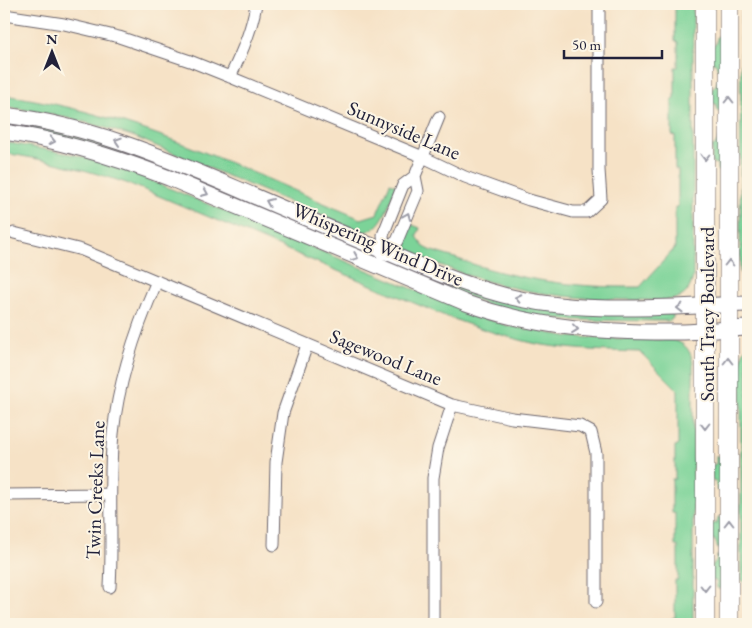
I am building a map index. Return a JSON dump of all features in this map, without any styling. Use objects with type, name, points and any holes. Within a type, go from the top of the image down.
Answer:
[{"type":"main road","name":"South Tracy Boulevard","points":[[705,4],[705,624]]},
{"type":"main road","name":"South Tracy Boulevard","points":[[729,4],[729,624]]},
{"type":"street","points":[[230,77],[244,49],[256,4]]},
{"type":"street","name":"Sunnyside Lane","points":[[4,15],[64,24],[119,37],[230,77],[465,177],[530,200],[573,212],[587,212],[602,198],[599,170],[599,4]]},
{"type":"street","name":"Whispering Wind Drive","points":[[4,116],[57,124],[126,143],[453,280],[486,290],[526,300],[590,308],[704,307],[748,304]]},
{"type":"street","points":[[377,266],[384,250],[383,235],[403,185],[415,176],[439,118]]},
{"type":"street","name":"Whispering Wind Drive","points":[[4,132],[71,145],[126,161],[496,314],[564,328],[605,331],[704,331],[748,328]]},
{"type":"street","points":[[384,250],[397,240],[418,191],[415,176]]},
{"type":"street","name":"Sagewood Lane","points":[[14,233],[82,250],[452,405],[512,418],[580,426],[591,432],[596,453],[596,602]]},
{"type":"street","name":"Twin Creeks Lane","points":[[110,587],[110,494],[113,433],[124,372],[156,280]]},
{"type":"street","points":[[274,545],[276,462],[283,413],[307,345]]},
{"type":"street","points":[[433,624],[433,478],[438,448],[452,405]]},
{"type":"street","points":[[4,495],[110,494]]},
{"type":"green space","points":[[675,4],[693,4],[693,277],[690,287],[684,295],[674,299],[615,300],[540,293],[467,275],[411,252],[406,242],[410,224],[420,228],[417,236],[426,248],[478,266],[523,277],[569,284],[640,287],[675,248],[675,207],[678,207],[678,169],[675,169],[675,136],[672,135],[672,100],[675,99],[675,67],[678,67],[678,42],[675,41]]},
{"type":"green space","points":[[748,4],[748,288],[743,281],[740,271],[741,17],[743,9]]},
{"type":"green space","points":[[721,34],[721,70],[718,69],[716,63],[712,62],[712,46],[716,44],[717,37]]},
{"type":"green space","points":[[721,77],[721,112],[717,111],[716,104],[712,103],[712,88],[716,85],[718,78]]},
{"type":"green space","points":[[4,95],[51,103],[141,129],[230,163],[361,219],[377,214],[390,183],[396,185],[380,222],[369,231],[361,232],[135,137],[70,119],[4,107]]},
{"type":"green space","points":[[4,119],[123,147],[285,216],[259,211],[4,128]]},
{"type":"green space","points":[[719,138],[721,138],[720,172],[717,170],[717,164],[712,163],[712,146],[715,146]]},
{"type":"green space","points":[[4,142],[76,155],[123,169],[483,318],[509,326],[571,337],[672,340],[684,345],[691,355],[693,364],[693,624],[672,624],[672,618],[675,618],[675,580],[678,580],[678,546],[675,546],[675,513],[672,513],[672,479],[675,479],[675,446],[678,445],[678,390],[640,352],[550,346],[479,328],[445,316],[135,186],[70,167],[4,153]]},
{"type":"green space","points":[[411,270],[471,290],[673,314],[673,318],[669,321],[570,320],[500,311]]},
{"type":"green space","points":[[748,344],[748,587],[742,580],[741,574],[741,361]]},
{"type":"green space","points":[[716,456],[720,456],[721,491],[717,490],[716,481],[712,480],[712,465],[716,464]]},
{"type":"green space","points":[[718,517],[721,517],[721,549],[718,549],[715,540],[712,540],[712,524],[717,523]]},
{"type":"green space","points":[[717,556],[721,556],[721,589],[717,588],[716,581],[712,580],[712,565],[716,562]]}]
